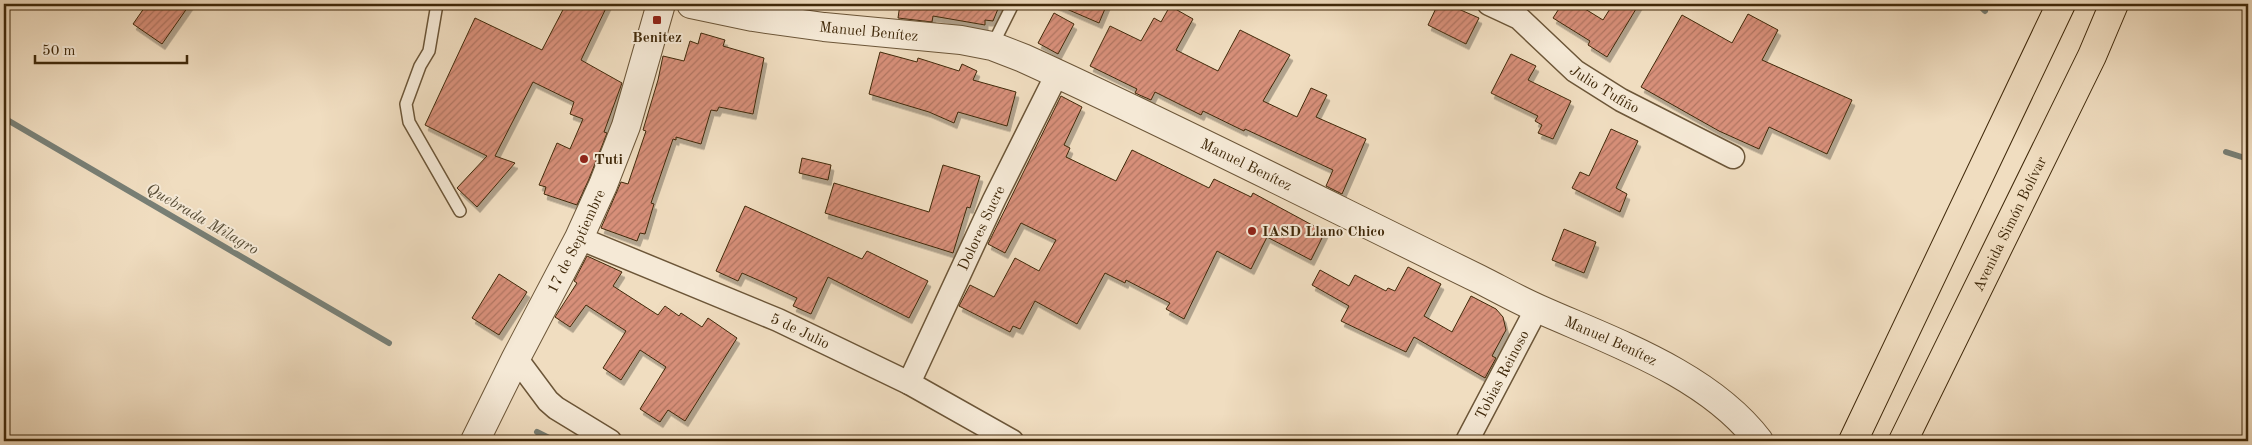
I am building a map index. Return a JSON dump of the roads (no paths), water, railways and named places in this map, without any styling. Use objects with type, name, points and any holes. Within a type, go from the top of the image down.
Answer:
[{"type":"highway","points":[[1854,440],[2061,4]]},
{"type":"highway","name":"Avenida Simón Bolívar","points":[[1903,441],[2092,56],[2114,4]]},
{"type":"street","name":"17 de Septiembre","points":[[475,441],[579,238],[603,185],[626,126],[661,4]]},
{"type":"street","name":"Manuel Benítez","points":[[691,4],[754,18],[824,27],[961,40],[992,46],[1057,74],[1537,308],[1628,347],[1669,369],[1705,392],[1732,413],[1758,441]]},
{"type":"street","name":"Julio Tufiño","points":[[1488,4],[1519,18],[1575,71],[1621,100],[1734,157]]},
{"type":"street","name":"Dolores Sucre","points":[[910,383],[994,200],[1057,74]]},
{"type":"street","name":"5 de Julio","points":[[579,238],[778,320],[910,383],[1012,441]]},
{"type":"street","name":"Tobias Reinoso","points":[[1467,441],[1537,308]]},
{"type":"street","points":[[516,358],[556,408],[610,441]]},
{"type":"lane","points":[[438,4],[429,51],[420,66],[406,104],[409,122],[460,211]]},
{"type":"lane","points":[[992,46],[1013,4]]},
{"type":"waterway","points":[[1978,4],[1985,11]]},
{"type":"waterway","name":"Quebrada Milagro","points":[[4,118],[389,343]]},
{"type":"waterway","points":[[2226,152],[2248,159]]},
{"type":"waterway","name":"Quebrada Milagro","points":[[537,432],[555,441]]},
{"type":"place","name":"Benitez","points":[[657,20]]},
{"type":"place","name":"Tuti","points":[[584,159]]},
{"type":"place","name":"IASD Llano Chico","points":[[1252,231]]}]
